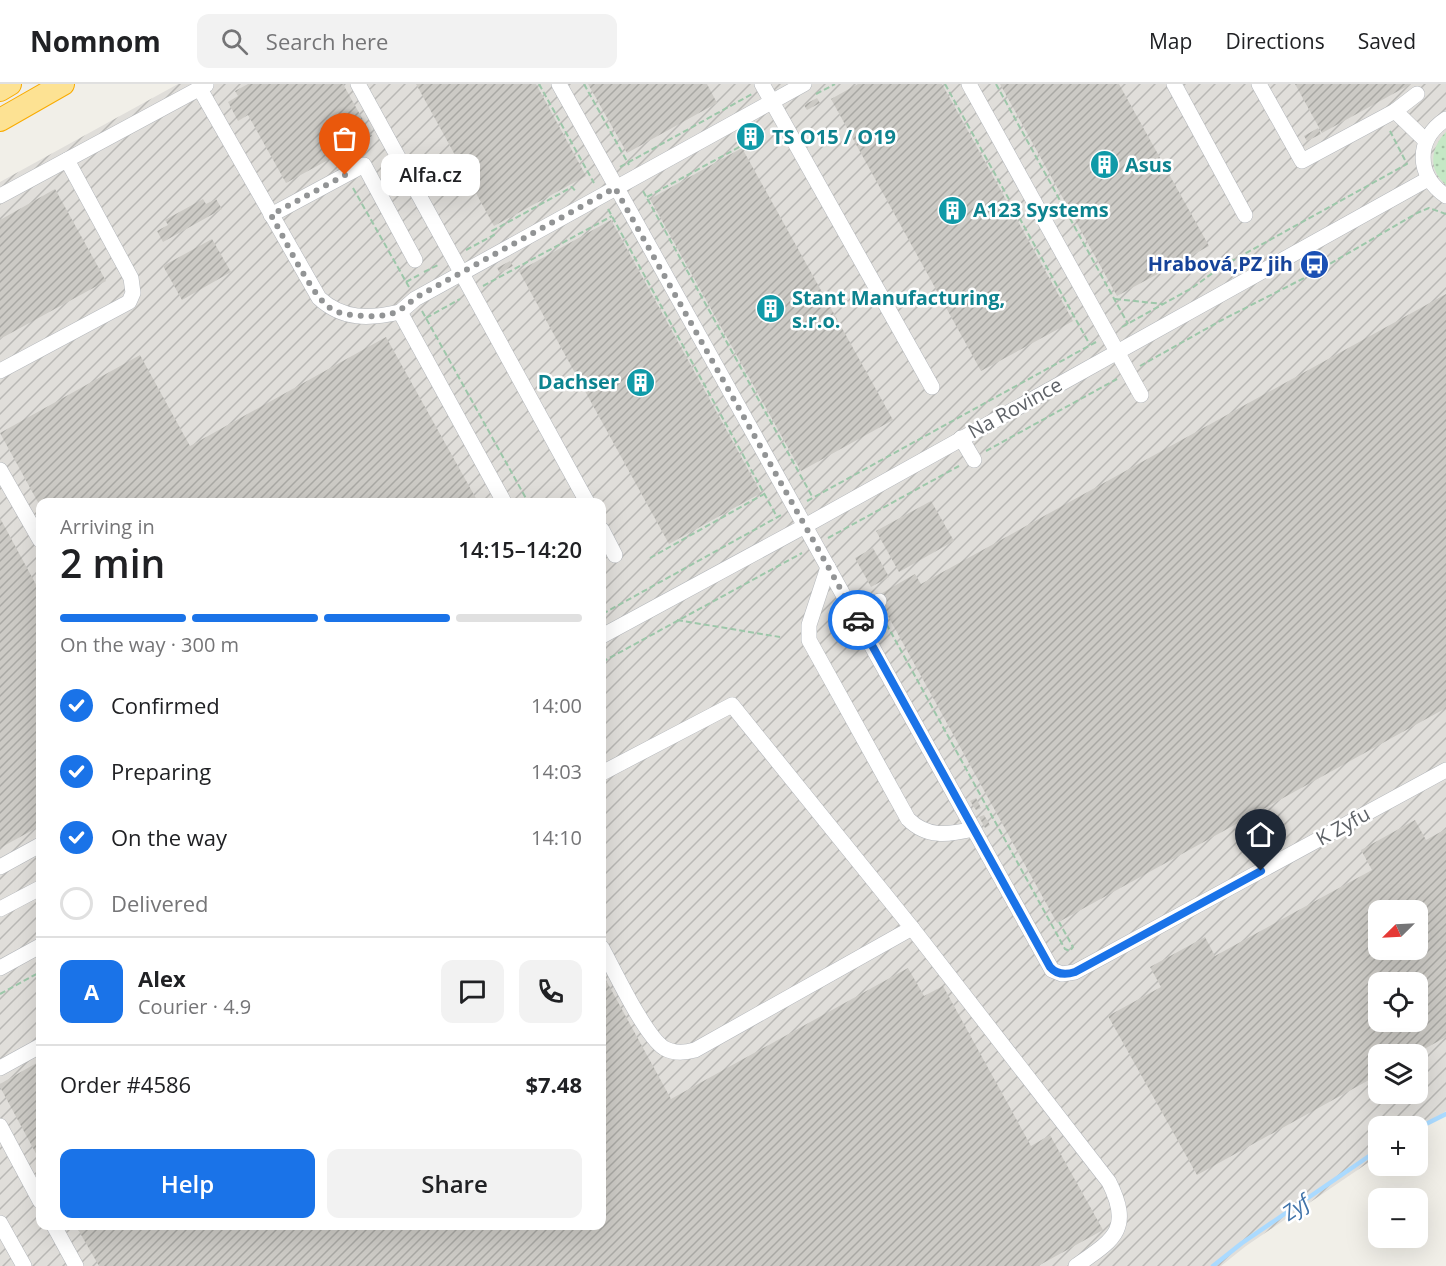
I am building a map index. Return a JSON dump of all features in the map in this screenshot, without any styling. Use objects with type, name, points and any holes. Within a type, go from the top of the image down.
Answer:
[{"type":"highway","points":[[0,90],[10,84]]},
{"type":"highway","points":[[0,120],[63,84]]},
{"type":"street","points":[[358,84],[584,498]]},
{"type":"street","name":"K Zyfu","points":[[559,84],[805,526],[825,543],[828,567],[1050,967],[1058,973],[1066,974],[1086,966],[1446,770]]},
{"type":"street","points":[[0,196],[204,86],[271,215],[318,298],[331,309],[345,315],[380,317],[399,312],[415,298],[804,84]]},
{"type":"street","points":[[969,84],[1141,395]]},
{"type":"street","points":[[1174,84],[1245,215]]},
{"type":"street","points":[[1259,84],[1302,161],[1389,114],[1417,94]]},
{"type":"street","points":[[763,86],[932,387]]},
{"type":"street","points":[[1389,114],[1426,141]]},
{"type":"street","points":[[1446,119],[1433,129],[1426,141],[1423,160],[1428,179],[1446,196]]},
{"type":"street","points":[[0,371],[129,302],[133,293],[131,278],[67,160]]},
{"type":"street","points":[[271,215],[364,165],[415,260]]},
{"type":"street","name":"Na Rovince","points":[[606,634],[805,526],[1428,179]]},
{"type":"street","points":[[399,312],[502,498]]},
{"type":"street","points":[[961,438],[973,459]]},
{"type":"street","points":[[0,470],[36,533]]},
{"type":"street","points":[[606,538],[615,555]]},
{"type":"street","points":[[828,567],[809,625],[808,640],[908,819],[916,827],[929,833],[942,835],[973,829]]},
{"type":"street","points":[[854,614],[877,602]]},
{"type":"street","points":[[606,771],[732,705],[912,928],[1109,1182],[1120,1214],[1120,1223],[1106,1246],[1076,1266]]},
{"type":"street","points":[[0,867],[36,851]]},
{"type":"street","points":[[0,909],[36,890]]},
{"type":"street","points":[[606,955],[650,1034],[664,1049],[684,1053],[695,1050],[912,928]]},
{"type":"street","points":[[0,968],[36,948]]},
{"type":"street","points":[[0,1068],[36,1048]]},
{"type":"street","points":[[0,1126],[36,1194]]},
{"type":"street","points":[[0,1222],[24,1266]]},
{"type":"street","points":[[56,1230],[76,1266]]},
{"type":"path","points":[[539,84],[777,517]]},
{"type":"path","points":[[584,84],[813,498]]},
{"type":"path","points":[[945,84],[1090,345]]},
{"type":"path","points":[[996,84],[1128,324]]},
{"type":"path","points":[[593,182],[763,86]]},
{"type":"path","points":[[606,612],[1108,336],[1192,288],[1221,267],[1407,164],[1389,114]]},
{"type":"path","points":[[647,197],[743,145],[738,135]]},
{"type":"path","points":[[345,175],[526,498]]},
{"type":"path","points":[[492,231],[572,186],[575,193],[584,188]]},
{"type":"path","points":[[606,660],[825,543],[1220,321],[1316,272],[1417,213],[1429,208],[1446,214]]},
{"type":"path","points":[[426,318],[612,216]]},
{"type":"path","points":[[1114,298],[1163,304]]},
{"type":"path","points":[[650,558],[764,494]]},
{"type":"path","points":[[877,602],[1053,928],[1066,951],[1071,950],[1073,947],[1060,923],[1053,928]]},
{"type":"path","points":[[677,620],[780,638]]},
{"type":"path","points":[[0,994],[36,974]]},
{"type":"shaded area","points":[[178,84],[1446,84],[1446,1111],[1428,1123],[1428,1116],[1368,1116],[1368,1163],[1246,1246],[1221,1266],[0,1266],[0,182]]},
{"type":"green space","points":[[1446,132],[1446,185],[1436,173],[1433,159],[1437,145]]},
{"type":"building","points":[[248,84],[343,84],[372,136],[286,183],[248,115],[238,121],[228,102],[238,96],[235,91]]},
{"type":"building","points":[[416,84],[536,84],[586,176],[494,226]]},
{"type":"building","points":[[588,84],[707,84],[717,103],[627,153]]},
{"type":"building","name":"A123 Systems","points":[[858,84],[942,84],[1073,321],[981,371],[831,99]]},
{"type":"building","name":"Asus","points":[[1000,84],[1119,84],[1209,246],[1117,296]]},
{"type":"building","points":[[1295,84],[1411,84],[1322,133]]},
{"type":"building","points":[[817,98],[820,103],[807,110],[804,105]]},
{"type":"building","points":[[1318,128],[1321,134],[1307,141],[1304,136]]},
{"type":"building","name":"TS O15 / O19","points":[[756,131],[760,136],[745,144],[742,138]]},
{"type":"building","name":"Stant Manufacturing, s.r.o.","points":[[742,148],[893,420],[801,471],[650,199]]},
{"type":"building","points":[[55,189],[106,281],[0,339],[0,220]]},
{"type":"building","points":[[203,199],[206,204],[216,199],[222,209],[163,242],[157,231],[168,225],[165,220]]},
{"type":"building","name":"Dachser","points":[[611,220],[761,493],[669,544],[519,271]]},
{"type":"building","points":[[212,239],[231,272],[182,300],[163,266]]},
{"type":"building","points":[[510,261],[513,266],[500,273],[497,268]]},
{"type":"building","points":[[1446,294],[1446,708],[1057,923],[877,596],[915,574],[921,584]]},
{"type":"building","points":[[386,337],[476,498],[36,499],[0,433],[140,355],[190,446]]},
{"type":"building","points":[[931,501],[954,541],[899,572],[876,531]]},
{"type":"building","points":[[0,518],[36,585],[36,828],[0,848]]},
{"type":"building","points":[[873,548],[889,577],[871,587],[855,558]]},
{"type":"building","points":[[976,798],[981,808],[976,810],[970,801]]},
{"type":"building","points":[[984,815],[990,825],[985,828],[979,817]]},
{"type":"building","points":[[1415,820],[1426,840],[1446,829],[1446,1037],[1428,1047],[1428,1044],[1368,1044],[1368,1081],[1197,1175],[1108,1016],[1161,987],[1150,967],[1205,937],[1215,956],[1372,870],[1361,850]]},
{"type":"building","points":[[908,968],[924,996],[943,986],[1031,1146],[1050,1135],[1103,1230],[1038,1266],[99,1266],[78,1230],[606,1230],[606,980],[671,1099]]},
{"type":"building","points":[[36,1063],[36,1154],[0,1087],[0,1084]]},
{"type":"waterway","name":"Zyf","points":[[1428,1123],[1446,1114]]},
{"type":"waterway","name":"Zyf","points":[[1213,1266],[1242,1243],[1368,1157]]},
{"type":"way so far","points":[[345,175],[271,215],[318,298],[331,309],[345,315],[380,317],[399,312],[415,298],[615,188],[858,620]]},
{"type":"place","name":"TS O15 / O19","points":[[751,137]]},
{"type":"place","name":"Asus","points":[[1104,165]]},
{"type":"place","name":"Alfa.cz","points":[[345,175]]},
{"type":"place","name":"A123 Systems","points":[[952,210]]},
{"type":"place","name":"Hrabová,PZ jih","points":[[1314,264]]},
{"type":"place","name":"Stant Manufacturing, s.r.o.","points":[[771,309]]},
{"type":"place","name":"Dachser","points":[[640,382]]},
{"type":"route","points":[[858,620],[1054,971],[1060,974],[1075,972],[1261,871]]}]
